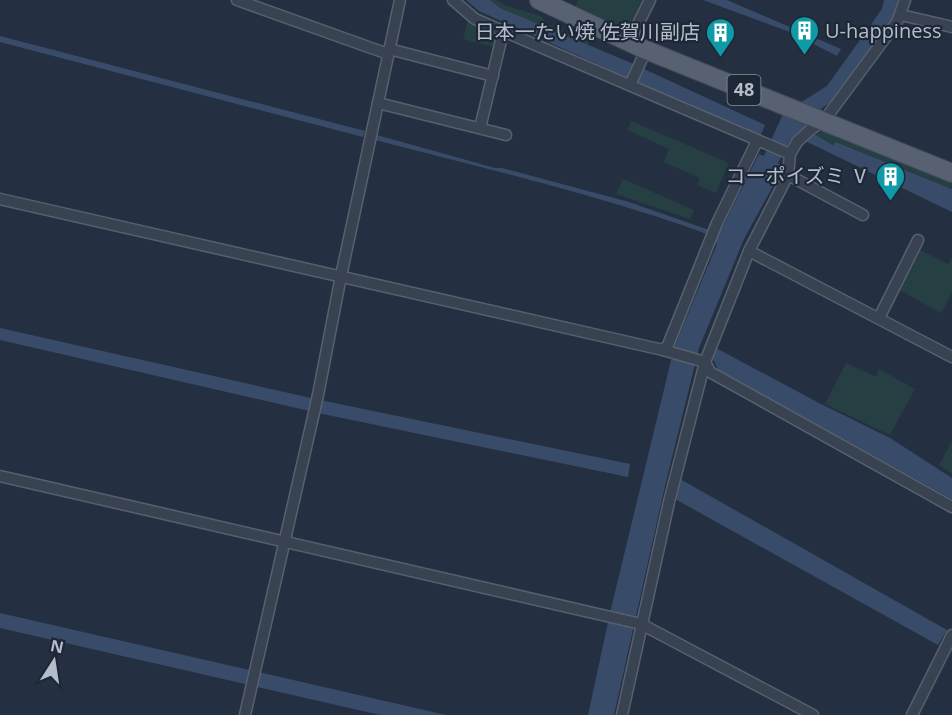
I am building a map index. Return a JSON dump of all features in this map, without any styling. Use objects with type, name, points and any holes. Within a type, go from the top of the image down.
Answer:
[{"type":"main road","name":"48","points":[[539,0],[629,42],[643,58],[817,126],[952,173]]},
{"type":"street","points":[[237,0],[389,51],[493,76]]},
{"type":"street","points":[[245,715],[318,395],[400,0]]},
{"type":"street","points":[[453,0],[475,19],[503,32],[630,84],[788,154]]},
{"type":"street","points":[[629,42],[650,0]]},
{"type":"street","points":[[622,715],[669,502],[705,362],[749,251],[788,175],[788,154],[796,142],[817,126],[901,15],[905,0]]},
{"type":"street","points":[[901,15],[952,27]]},
{"type":"street","points":[[480,128],[503,32]]},
{"type":"street","points":[[630,84],[643,58]]},
{"type":"street","points":[[378,103],[506,135]]},
{"type":"street","points":[[663,350],[668,345],[717,224],[762,143]]},
{"type":"street","points":[[788,175],[863,214]]},
{"type":"street","points":[[0,199],[663,350],[705,362],[710,372],[952,507]]},
{"type":"street","points":[[879,318],[918,240]]},
{"type":"street","points":[[749,251],[952,357]]},
{"type":"street","points":[[0,476],[641,624],[813,715]]},
{"type":"street","points":[[912,715],[948,656],[952,635]]},
{"type":"green space","points":[[490,0],[497,0],[504,5],[541,16],[547,24],[588,41],[589,45],[500,8]]},
{"type":"green space","points":[[578,0],[646,0],[628,34],[575,8]]},
{"type":"green space","points":[[468,20],[494,34],[496,37],[494,47],[463,39]]},
{"type":"green space","points":[[631,121],[729,163],[716,193],[697,185],[700,178],[664,162],[669,149],[627,130]]},
{"type":"green space","points":[[828,130],[952,180],[952,187],[837,142],[834,145],[813,135]]},
{"type":"green space","points":[[623,179],[694,210],[690,219],[616,194]]},
{"type":"green space","points":[[918,249],[948,264],[952,257],[952,293],[941,313],[898,289]]},
{"type":"green space","points":[[846,363],[876,377],[879,369],[915,389],[890,435],[825,404]]},
{"type":"green space","points":[[952,441],[952,474],[939,465]]},
{"type":"water","points":[[466,0],[490,0],[500,8],[629,62],[765,125],[760,137],[479,11]]},
{"type":"water","points":[[703,0],[727,0],[841,49],[837,56],[790,32]]},
{"type":"water","points":[[884,0],[898,0],[895,14],[835,99],[818,111],[800,103],[827,86],[882,9]]},
{"type":"water","points":[[0,36],[365,131],[363,137],[0,42]]},
{"type":"water","points":[[783,114],[806,122],[805,129],[833,145],[836,142],[952,189],[952,212],[797,137],[790,140],[778,163],[782,165],[780,173],[744,239],[699,348],[665,486],[614,715],[588,715],[610,613],[674,348],[717,244],[715,241],[759,154],[764,156]]},
{"type":"water","points":[[377,135],[629,202],[709,230],[707,234],[584,195],[375,140]]},
{"type":"water","points":[[0,328],[320,400],[630,464],[628,477],[318,413],[0,340]]},
{"type":"water","points":[[716,348],[890,438],[952,478],[952,499],[719,371],[712,357]]},
{"type":"water","points":[[680,479],[947,630],[938,645],[675,499]]},
{"type":"water","points":[[0,613],[446,715],[380,715],[0,628]]},
{"type":"place","name":"U-happiness","points":[[804,56]]},
{"type":"place","name":"日本一たい焼 佐賀川副店","points":[[721,58]]},
{"type":"place","name":"コーポイズミ Ⅴ","points":[[891,202]]}]
